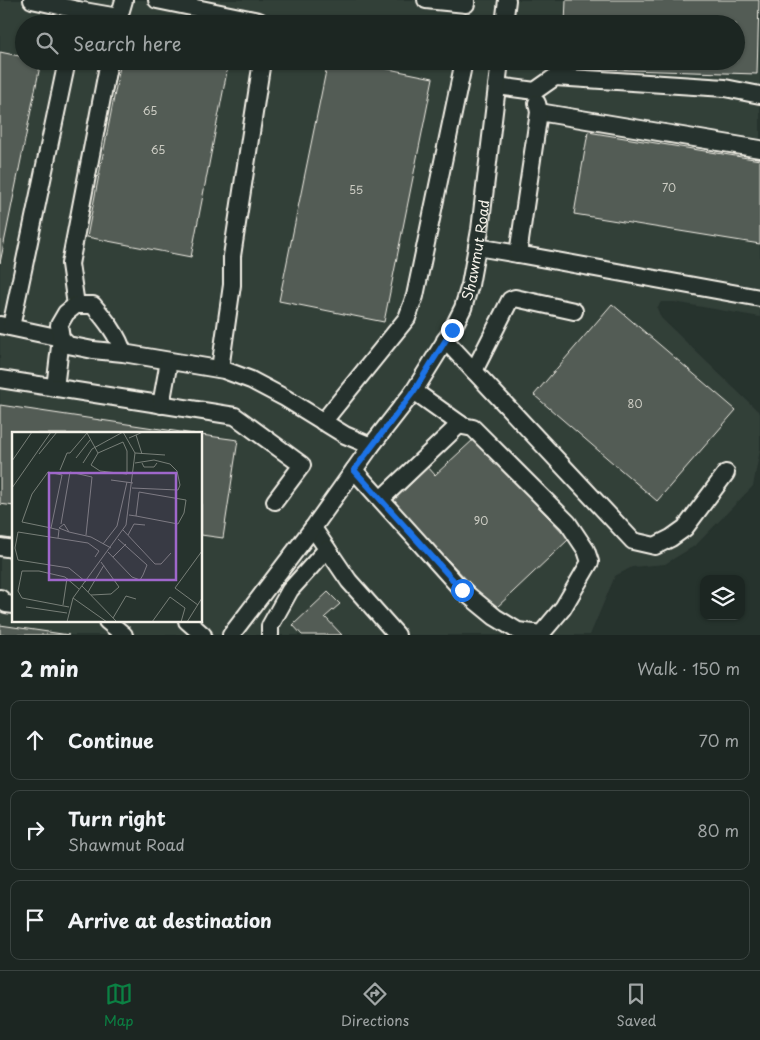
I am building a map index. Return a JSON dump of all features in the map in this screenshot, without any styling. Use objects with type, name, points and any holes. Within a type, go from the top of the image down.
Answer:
[{"type":"street","points":[[32,0],[72,15]]},
{"type":"street","points":[[119,15],[124,0]]},
{"type":"street","points":[[156,0],[229,15]]},
{"type":"street","points":[[426,0],[466,4],[466,0]]},
{"type":"street","points":[[505,15],[507,0]]},
{"type":"street","points":[[65,70],[6,326],[61,338],[68,345],[220,369],[251,380],[285,398],[345,435],[371,446]]},
{"type":"street","points":[[76,305],[70,264],[107,70]]},
{"type":"street","points":[[220,369],[232,285],[232,256],[261,70]]},
{"type":"street","points":[[323,422],[409,314],[417,286],[462,70]]},
{"type":"street","name":"Shawmut Road","points":[[231,635],[414,391],[463,308],[470,285],[477,247],[499,70]]},
{"type":"street","points":[[497,86],[535,91],[555,77],[725,88],[760,95]]},
{"type":"street","points":[[518,254],[539,112],[535,91]]},
{"type":"street","points":[[539,112],[760,149]]},
{"type":"street","points":[[477,247],[760,298]]},
{"type":"street","points":[[474,371],[510,300],[516,298],[574,311]]},
{"type":"street","points":[[55,388],[61,338],[59,325],[66,313],[76,305],[93,305],[104,318],[123,353]]},
{"type":"street","points":[[445,340],[633,541],[655,546],[685,528],[726,473]]},
{"type":"street","points":[[161,405],[169,361]]},
{"type":"street","points":[[0,379],[235,416],[302,465],[275,501]]},
{"type":"street","points":[[354,470],[462,590],[495,617],[518,631],[541,634],[563,608],[590,562],[586,550],[568,523],[473,428],[463,426],[414,391]]},
{"type":"street","points":[[381,499],[460,424]]},
{"type":"street","points":[[312,528],[349,580],[397,635]]},
{"type":"street","points":[[270,635],[270,626],[290,590],[328,549]]},
{"type":"street","points":[[0,598],[6,604],[12,605]]},
{"type":"street","points":[[188,622],[203,635]]},
{"type":"shaded area","points":[[0,0],[760,0],[760,317],[674,302],[661,302],[657,308],[661,318],[760,413],[760,450],[753,486],[696,545],[665,564],[632,567],[615,576],[590,635],[0,635]]},
{"type":"building","points":[[566,0],[759,0],[757,74],[628,70],[745,70],[745,15],[565,15]]},
{"type":"building","points":[[0,52],[15,55],[15,70],[39,70],[0,263]]},
{"type":"building","points":[[119,70],[227,70],[191,257],[87,237]]},
{"type":"building","points":[[326,70],[393,70],[433,78],[384,322],[279,301]]},
{"type":"building","points":[[588,132],[760,160],[760,244],[574,214]]},
{"type":"building","points":[[612,304],[736,410],[657,501],[534,395]]},
{"type":"building","points":[[0,405],[181,432],[12,432],[12,506],[0,504]]},
{"type":"building","points":[[202,435],[238,440],[223,538],[202,535]]},
{"type":"building","points":[[474,439],[569,539],[495,609],[392,502],[428,467],[435,475]]},
{"type":"building","points":[[328,592],[340,604],[325,617],[342,635],[302,635],[293,625]]},
{"type":"building","points":[[0,625],[69,635],[0,635]]},
{"type":"route","points":[[452,330],[414,391],[354,470],[462,590]]}]
